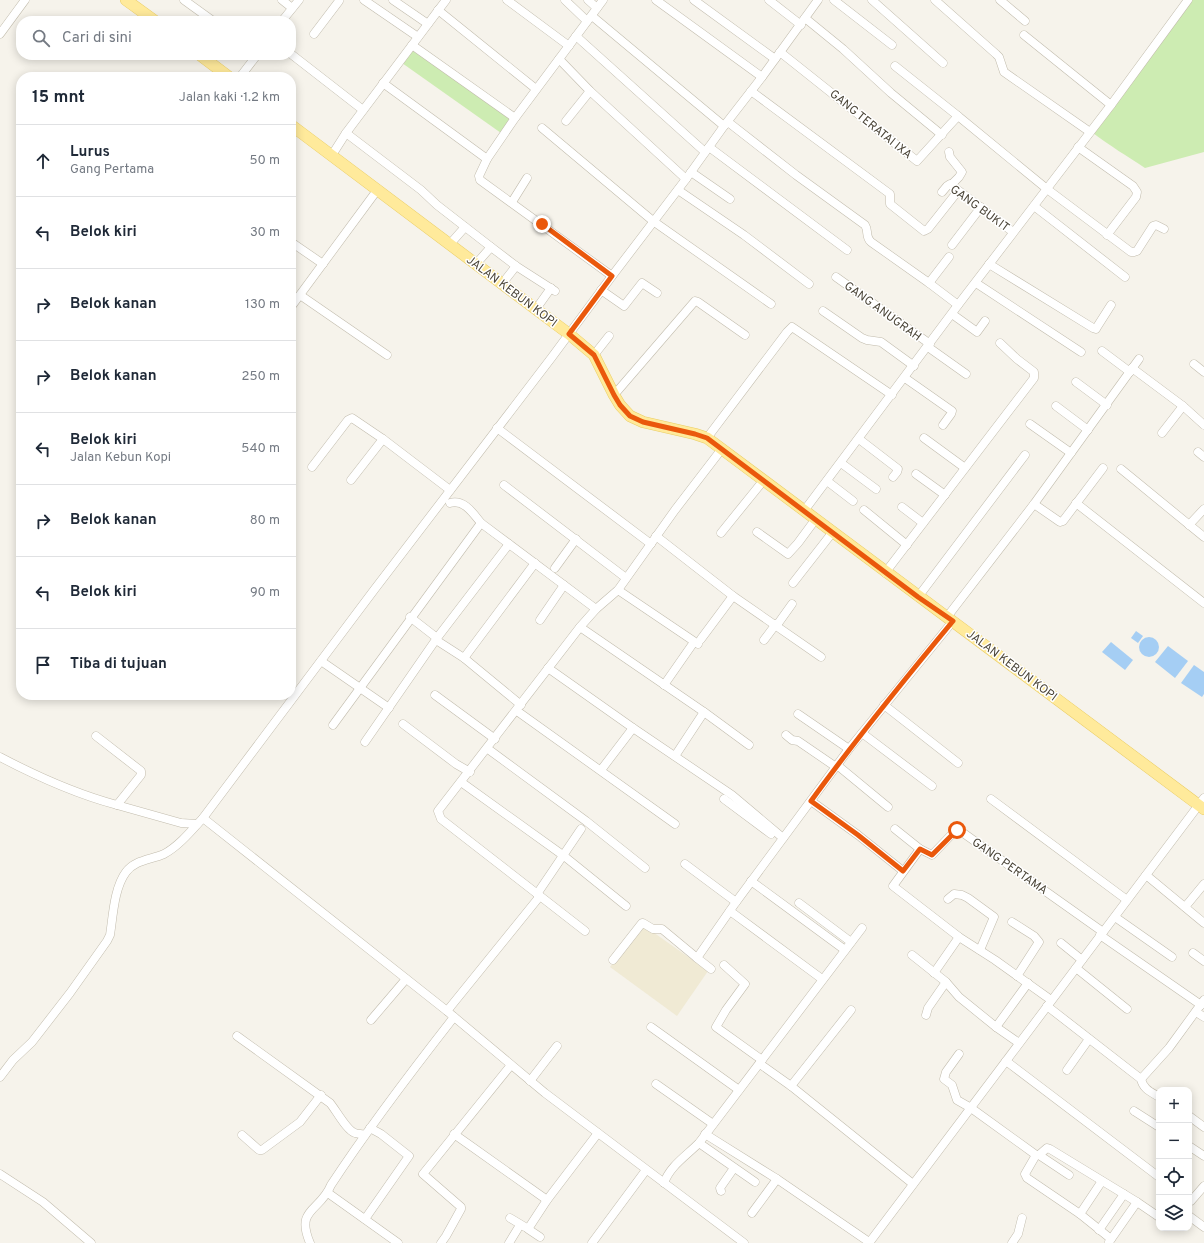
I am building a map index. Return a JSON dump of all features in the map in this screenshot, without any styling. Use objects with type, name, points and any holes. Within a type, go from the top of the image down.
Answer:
[{"type":"main road","points":[[128,0],[149,16]]},
{"type":"main road","points":[[207,60],[222,72]]},
{"type":"main road","name":"JALAN KEBUN KOPI","points":[[296,129],[569,334],[594,355],[614,395],[620,405],[630,416],[643,422],[707,438],[918,597],[1202,804]]},
{"type":"street","points":[[0,34],[25,0]]},
{"type":"street","points":[[184,0],[198,16]]},
{"type":"street","points":[[282,0],[292,8]]},
{"type":"street","points":[[286,16],[299,0]]},
{"type":"street","points":[[364,0],[418,37]]},
{"type":"street","points":[[393,0],[428,24]]},
{"type":"street","points":[[507,0],[569,46]]},
{"type":"street","points":[[565,0],[726,124],[865,225],[869,240],[958,305]]},
{"type":"street","points":[[588,0],[597,8]]},
{"type":"street","points":[[603,0],[536,89],[487,159],[479,174],[479,178],[612,276]]},
{"type":"street","points":[[656,0],[762,77]]},
{"type":"street","points":[[694,0],[778,56]]},
{"type":"street","points":[[768,0],[843,49],[886,88],[942,135]]},
{"type":"street","points":[[296,695],[653,221],[689,176],[818,0]]},
{"type":"street","points":[[834,0],[892,45]]},
{"type":"street","points":[[872,0],[943,63]]},
{"type":"street","points":[[935,0],[999,57],[1004,72],[1090,132]]},
{"type":"street","points":[[1000,0],[1026,21]]},
{"type":"street","points":[[804,512],[1013,232],[1111,105],[1188,0]]},
{"type":"street","points":[[332,155],[346,133],[428,24],[443,1]]},
{"type":"street","points":[[314,34],[335,2]]},
{"type":"street","points":[[438,10],[536,89]]},
{"type":"street","points":[[1024,35],[1111,105]]},
{"type":"street","points":[[576,36],[707,150],[847,250]]},
{"type":"street","points":[[412,45],[516,118]]},
{"type":"street","name":"GANG TERATAI IXA","points":[[778,56],[917,161],[958,116]]},
{"type":"street","points":[[296,58],[363,110]]},
{"type":"street","points":[[559,59],[590,91],[689,176],[730,199]]},
{"type":"street","points":[[244,72],[252,60]]},
{"type":"street","points":[[895,66],[1047,189],[1107,235],[1134,252],[1154,226],[1156,225],[1164,230]]},
{"type":"street","points":[[383,84],[487,159]]},
{"type":"street","points":[[566,121],[590,91]]},
{"type":"street","points":[[751,91],[890,194],[890,204],[924,231],[928,229],[958,191]]},
{"type":"street","points":[[542,128],[653,221],[771,304]]},
{"type":"street","points":[[346,133],[516,266],[553,290],[536,309]]},
{"type":"street","points":[[1078,148],[1133,186],[1137,192],[1136,197],[1107,235]]},
{"type":"street","points":[[942,192],[959,177],[962,172],[950,157],[949,152]]},
{"type":"street","points":[[512,202],[527,178]]},
{"type":"street","name":"GANG BUKIT","points":[[949,185],[981,207],[1013,232]]},
{"type":"street","points":[[378,189],[323,264],[296,297],[387,355]]},
{"type":"street","points":[[678,190],[744,235],[809,284]]},
{"type":"street","points":[[1034,206],[1125,277]]},
{"type":"street","points":[[952,245],[981,207]]},
{"type":"street","points":[[450,244],[465,227]]},
{"type":"street","points":[[296,245],[323,264]]},
{"type":"street","points":[[476,264],[491,247]]},
{"type":"street","points":[[929,283],[949,258]]},
{"type":"street","points":[[989,264],[1092,328],[1096,329],[1098,327],[1111,305]]},
{"type":"street","points":[[502,284],[516,266]]},
{"type":"street","name":"GANG ANUGRAH","points":[[836,277],[966,374]]},
{"type":"street","points":[[601,290],[624,306],[642,283],[656,293]]},
{"type":"street","points":[[976,283],[1080,352]]},
{"type":"street","points":[[614,395],[696,301],[746,335]]},
{"type":"street","points":[[823,311],[862,338],[881,342],[914,366]]},
{"type":"street","points":[[952,314],[977,332],[985,321]]},
{"type":"street","points":[[707,438],[787,332],[792,328],[892,395]]},
{"type":"street","points":[[594,355],[609,336]]},
{"type":"street","points":[[885,572],[1034,378],[1034,372],[1032,369],[1017,359],[1000,343]]},
{"type":"street","points":[[1102,351],[1182,406],[1204,425]]},
{"type":"street","points":[[697,958],[730,910],[836,766],[950,619],[1139,359]]},
{"type":"street","points":[[1194,364],[1204,372]]},
{"type":"street","points":[[905,378],[952,411],[943,425]]},
{"type":"street","points":[[1076,382],[1107,405]]},
{"type":"street","points":[[1056,406],[1088,430]]},
{"type":"street","points":[[1162,433],[1182,406]]},
{"type":"street","points":[[312,467],[351,418],[383,439],[450,490]]},
{"type":"street","points":[[1030,424],[1071,453]]},
{"type":"street","points":[[497,428],[651,544]]},
{"type":"street","points":[[924,438],[965,468]]},
{"type":"street","points":[[351,480],[383,439]]},
{"type":"street","points":[[859,439],[898,469],[893,477]]},
{"type":"street","points":[[585,930],[441,819],[438,811],[488,749],[580,627],[596,609],[618,590],[656,536],[721,450]]},
{"type":"street","points":[[918,597],[1025,455]]},
{"type":"street","points":[[842,462],[876,489]]},
{"type":"street","points":[[1034,504],[1060,522],[1065,520],[1103,468]]},
{"type":"street","points":[[1120,469],[1204,537]]},
{"type":"street","points":[[916,474],[944,495]]},
{"type":"street","points":[[721,532],[762,480]]},
{"type":"street","points":[[827,481],[853,501]]},
{"type":"street","points":[[504,485],[626,578]]},
{"type":"street","points":[[450,503],[456,502],[464,505],[474,513],[481,523],[596,609]]},
{"type":"street","points":[[1076,503],[1204,603]]},
{"type":"street","points":[[902,507],[923,523]]},
{"type":"street","points":[[1189,525],[1204,509]]},
{"type":"street","points":[[864,510],[907,545]]},
{"type":"street","points":[[757,532],[788,554],[815,520]]},
{"type":"street","points":[[332,725],[410,617],[481,523]]},
{"type":"street","points":[[793,583],[832,533]]},
{"type":"street","points":[[656,536],[733,596],[821,657]]},
{"type":"street","points":[[555,568],[576,539]]},
{"type":"street","points":[[365,742],[437,639],[509,544]]},
{"type":"street","points":[[464,658],[535,563]]},
{"type":"street","points":[[540,620],[564,586]]},
{"type":"street","points":[[618,590],[698,642]]},
{"type":"street","points":[[664,685],[733,596]]},
{"type":"street","points":[[764,640],[792,604]]},
{"type":"street","points":[[410,617],[464,658],[519,708],[675,824]]},
{"type":"street","points":[[580,627],[704,712],[749,745]]},
{"type":"street","points":[[321,662],[389,708]]},
{"type":"street","points":[[548,668],[732,795],[782,840]]},
{"type":"street","points":[[435,695],[495,739]]},
{"type":"street","points":[[0,1077],[13,1060],[32,1042],[107,941],[110,935],[119,885],[126,872],[135,863],[164,853],[177,844],[200,821],[292,700]]},
{"type":"street","points":[[884,705],[958,763]]},
{"type":"street","points":[[675,756],[704,712]]},
{"type":"street","points":[[798,714],[849,749]]},
{"type":"street","points":[[403,724],[456,764],[470,772]]},
{"type":"street","points":[[601,770],[633,728]]},
{"type":"street","points":[[862,733],[932,786]]},
{"type":"street","points":[[786,735],[794,741],[798,741],[836,766],[888,807]]},
{"type":"street","points":[[96,736],[141,771],[141,775],[138,780],[117,805]]},
{"type":"street","points":[[488,749],[586,820],[645,868]]},
{"type":"street","points":[[0,757],[36,776],[84,795],[181,823],[200,821],[447,1011],[530,1081],[740,1242]]},
{"type":"street","points":[[461,782],[564,856],[626,906]]},
{"type":"street","points":[[991,798],[1127,900]]},
{"type":"street","points":[[724,799],[782,840]]},
{"type":"street","points":[[811,801],[858,835],[903,871]]},
{"type":"street","points":[[705,1134],[777,1179],[869,1243],[1127,900],[1202,804]]},
{"type":"street","points":[[447,1011],[538,895],[581,829]]},
{"type":"street","points":[[895,829],[920,849],[893,886],[959,937],[1028,983],[1089,1039],[1141,1079],[1142,1084],[1156,1095]]},
{"type":"street","name":"GANG PERTAMA","points":[[920,849],[932,855],[954,832],[959,830],[1102,933]]},
{"type":"street","points":[[685,864],[736,902]]},
{"type":"street","points":[[1146,875],[1204,923]]},
{"type":"street","points":[[751,881],[845,950]]},
{"type":"street","points":[[1185,907],[1204,884]]},
{"type":"street","points":[[948,899],[954,894],[962,895],[994,917],[980,950]]},
{"type":"street","points":[[799,904],[851,942]]},
{"type":"street","points":[[730,910],[822,979]]},
{"type":"street","points":[[1115,917],[1172,956]]},
{"type":"street","points":[[1012,922],[1034,936],[1038,942],[1017,976]]},
{"type":"street","points":[[613,960],[643,923],[653,929],[662,929],[711,969]]},
{"type":"street","points":[[664,1183],[666,1175],[698,1144],[862,928]]},
{"type":"street","points":[[1102,933],[1200,1005],[1204,1017]]},
{"type":"street","points":[[934,973],[959,937]]},
{"type":"street","points":[[1060,943],[1082,960]]},
{"type":"street","points":[[1193,954],[1204,961]]},
{"type":"street","points":[[912,955],[946,982],[959,997],[996,1027],[1019,1043]]},
{"type":"street","points":[[724,965],[745,984],[726,1010],[716,1027],[913,1184]]},
{"type":"street","points":[[1076,968],[1127,1009]]},
{"type":"street","points":[[371,1020],[406,979]]},
{"type":"street","points":[[926,1015],[928,1008],[946,982]]},
{"type":"street","points":[[996,1027],[1028,983]]},
{"type":"street","points":[[1141,1079],[1169,1048],[1200,1005]]},
{"type":"street","points":[[791,1086],[851,1010]]},
{"type":"street","points":[[310,1243],[305,1221],[307,1216],[328,1193],[331,1185],[396,1092],[454,1017]]},
{"type":"street","points":[[651,1027],[739,1090]]},
{"type":"street","points":[[237,1036],[321,1095],[338,1112],[345,1124],[354,1133],[368,1132],[381,1134],[409,1156],[365,1219]]},
{"type":"street","points":[[1067,1070],[1089,1039]]},
{"type":"street","points":[[530,1081],[557,1046]]},
{"type":"street","points":[[959,1054],[946,1072],[944,1079],[952,1085],[957,1100],[1069,1175]]},
{"type":"street","points":[[1006,1061],[1156,1175]]},
{"type":"street","points":[[441,1243],[461,1207],[422,1174],[511,1065]]},
{"type":"street","points":[[656,1084],[712,1124]]},
{"type":"street","points":[[242,1135],[253,1146],[259,1150],[262,1150],[300,1122],[321,1095]]},
{"type":"street","points":[[1134,1111],[1156,1125]]},
{"type":"street","points":[[1192,1118],[1204,1126]]},
{"type":"street","points":[[509,1243],[547,1200],[598,1133]]},
{"type":"street","points":[[454,1134],[547,1200]]},
{"type":"street","points":[[698,1144],[755,1182]]},
{"type":"street","points":[[1137,1202],[1110,1241],[1080,1214],[1025,1176],[1037,1155],[1047,1148],[1124,1194],[1137,1202],[1156,1215]]},
{"type":"street","points":[[1192,1148],[1204,1156]]},
{"type":"street","points":[[721,1191],[720,1188],[734,1168]]},
{"type":"street","points":[[596,1242],[646,1170]]},
{"type":"street","points":[[0,1174],[43,1202],[91,1243]]},
{"type":"street","points":[[752,1213],[777,1179]]},
{"type":"street","points":[[1080,1214],[1102,1181]]},
{"type":"street","points":[[1192,1200],[1204,1186]]},
{"type":"street","points":[[328,1193],[398,1243]]},
{"type":"street","points":[[1099,1230],[1124,1194]]},
{"type":"street","points":[[510,1218],[540,1237]]},
{"type":"street","points":[[1012,1243],[1018,1234],[1022,1218]]},
{"type":"street","points":[[1192,1218],[1204,1227]]},
{"type":"shaded area","points":[[643,925],[708,971],[677,1016],[610,967]]},
{"type":"green space","points":[[1190,0],[1204,0],[1204,152],[1145,168],[1093,133]]},
{"type":"green space","points":[[412,49],[511,119],[501,133],[402,63]]},
{"type":"water","points":[[1136,631],[1143,636],[1138,643],[1131,638]]},
{"type":"water","points":[[1149,637],[1156,640],[1159,647],[1156,654],[1149,657],[1142,654],[1139,647],[1142,640]]},
{"type":"water","points":[[1111,642],[1133,660],[1125,670],[1102,652]]},
{"type":"water","points":[[1168,646],[1188,661],[1175,678],[1155,662]]},
{"type":"water","points":[[1194,665],[1204,672],[1204,694],[1202,697],[1181,683]]},
{"type":"route","points":[[542,224],[612,276],[569,334],[594,355],[614,395],[620,405],[630,416],[643,422],[707,438],[918,597],[953,621],[849,749],[811,801],[858,835],[903,871],[920,849],[932,855],[957,830]]}]
